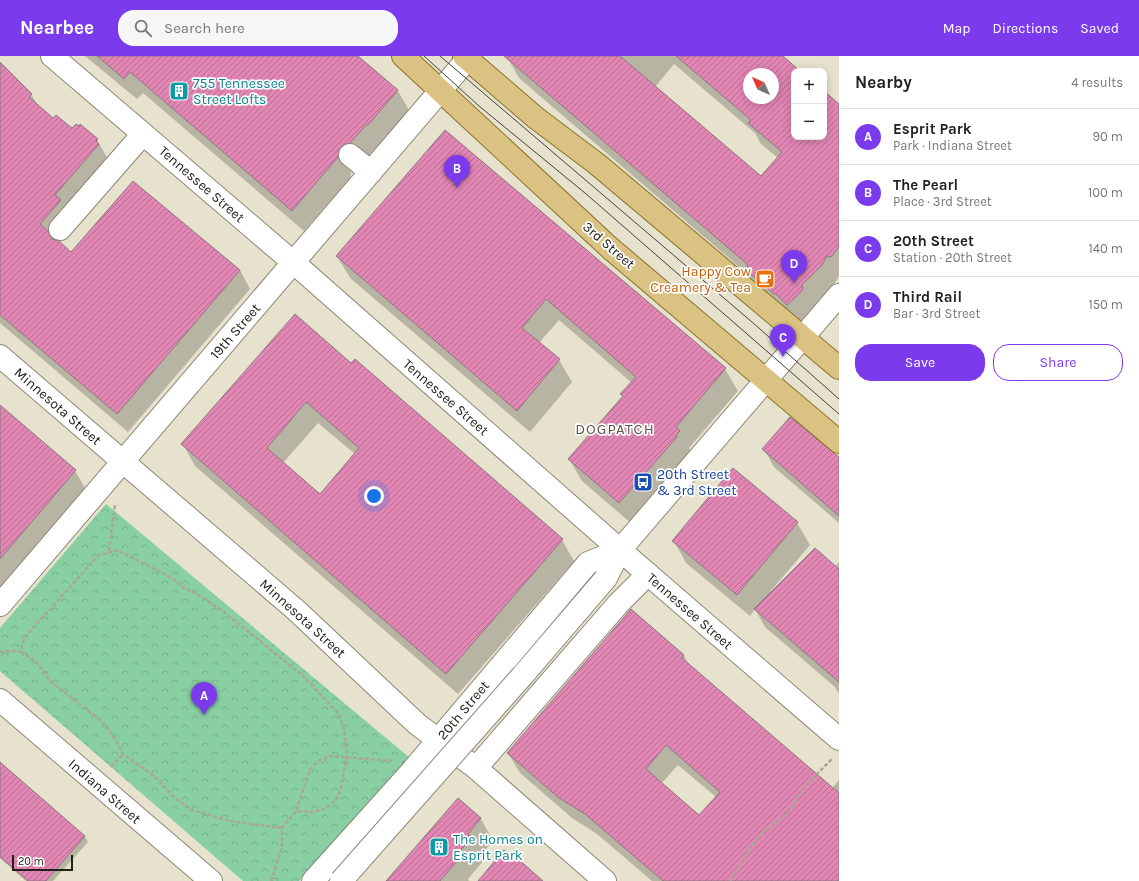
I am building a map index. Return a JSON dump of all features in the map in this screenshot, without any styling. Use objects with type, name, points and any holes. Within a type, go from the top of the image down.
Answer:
[{"type":"main road","name":"3rd Street","points":[[402,56],[605,243],[839,442]]},
{"type":"main road","points":[[467,57],[524,108],[598,164],[839,368]]},
{"type":"street","name":"Tennessee Street","points":[[52,56],[294,263],[648,574],[837,747]]},
{"type":"street","name":"19th Street","points":[[0,605],[294,263],[467,57]]},
{"type":"street","points":[[60,229],[143,134]]},
{"type":"street","points":[[350,155],[371,172]]},
{"type":"street","name":"20th Street","points":[[341,881],[523,675],[606,578],[620,550],[839,295]]},
{"type":"street","name":"Minnesota Street","points":[[0,356],[297,611],[417,724],[476,768],[605,881]]},
{"type":"street","name":"20th Street","points":[[313,881],[438,740],[588,563],[620,550]]},
{"type":"street","points":[[476,768],[618,604],[648,574]]},
{"type":"street","name":"Indiana Street","points":[[0,700],[211,881]]},
{"type":"path","points":[[109,552],[116,502]]},
{"type":"path","points":[[22,652],[22,644],[33,628],[98,556],[117,550],[172,578],[184,588],[198,594],[224,612],[303,676],[339,714],[344,729],[347,756],[340,792],[335,801],[325,809],[312,812],[296,811]]},
{"type":"path","points":[[0,652],[22,652],[37,663],[50,681],[100,720],[114,737],[123,754],[154,776],[177,800],[192,810],[230,821],[282,828]]},
{"type":"path","points":[[730,881],[750,848],[765,831],[788,813],[806,785],[837,747]]},
{"type":"path","points":[[271,881],[282,847],[282,828],[296,811],[310,770],[318,761],[331,756],[347,756],[418,763]]},
{"type":"green space","points":[[106,504],[410,758],[299,881],[243,881],[0,671],[0,628]]},
{"type":"building","points":[[97,56],[358,56],[398,90],[368,125],[367,124],[350,143],[341,147],[338,157],[292,211],[130,72],[124,79]]},
{"type":"building","points":[[504,56],[620,56],[761,176],[782,152],[748,123],[751,120],[676,56],[783,56],[797,68],[791,68],[791,140],[827,140],[827,94],[839,104],[839,247],[831,257],[827,256],[822,265],[802,285],[803,289],[787,305],[776,294],[774,294],[748,272],[747,264]]},
{"type":"building","points":[[0,62],[32,94],[29,97],[53,118],[56,115],[72,128],[76,124],[79,126],[80,124],[98,139],[96,141],[99,144],[55,195],[61,200],[40,224],[48,231],[52,239],[59,241],[71,252],[133,181],[240,270],[117,414],[0,315]]},
{"type":"building","points":[[445,130],[726,368],[676,427],[680,431],[676,435],[677,437],[619,503],[568,459],[623,396],[620,394],[636,377],[546,299],[522,328],[560,359],[517,411],[336,256]]},
{"type":"building","points":[[295,314],[351,363],[355,359],[563,539],[446,674],[181,444]],"holes":[[[306,402],[359,448],[320,494],[267,448]]]},
{"type":"building","points":[[0,405],[76,470],[0,559]]},
{"type":"building","points":[[790,417],[839,457],[839,516],[762,449]]},
{"type":"building","points":[[733,468],[798,522],[737,595],[672,541]]},
{"type":"building","points":[[815,548],[839,569],[839,682],[754,609]]},
{"type":"building","points":[[631,609],[684,655],[682,658],[839,793],[839,881],[663,881],[585,814],[559,798],[507,753]],"holes":[[[666,745],[720,792],[699,815],[646,769]]]},
{"type":"building","points":[[0,762],[85,836],[46,881],[28,881],[0,857]]},
{"type":"building","name":"The Homes on Esprit Park","points":[[458,798],[481,818],[468,834],[472,837],[455,857],[458,860],[440,881],[386,881]]},
{"type":"building","name":"The Homes on Esprit Park","points":[[504,850],[516,860],[517,858],[543,881],[478,881]]},
{"type":"tram line","points":[[424,56],[479,106],[585,193],[839,414]]},
{"type":"tram line","points":[[440,56],[752,322],[839,399]]},
{"type":"place","name":"755 Tennessee Street Lofts","points":[[179,91]]},
{"type":"place","name":"The Pearl","points":[[457,188]]},
{"type":"place","name":"Happy Cow Creamery & Tea","points":[[765,279]]},
{"type":"place","name":"Third Rail","points":[[794,283]]},
{"type":"place","name":"20th Street","points":[[783,357]]},
{"type":"place","name":"20th Street & 3rd Street","points":[[643,482]]},
{"type":"place","name":"Esprit Park","points":[[204,715]]},
{"type":"place","name":"The Homes on Esprit Park","points":[[439,847]]},
{"type":"district","name":"DOGPATCH","points":[[615,429]]}]
